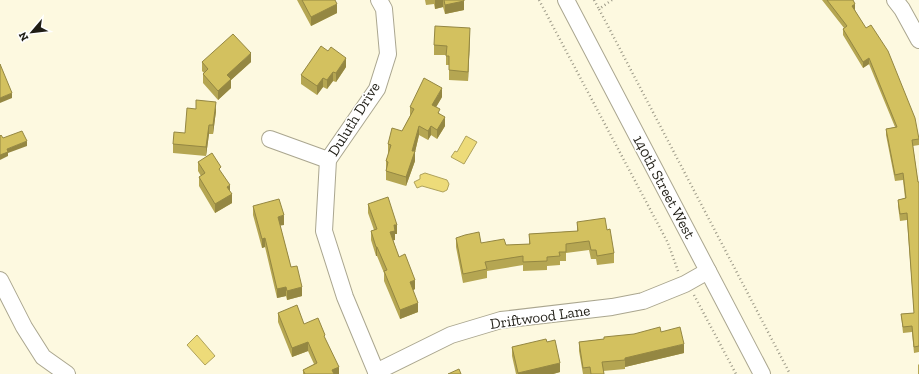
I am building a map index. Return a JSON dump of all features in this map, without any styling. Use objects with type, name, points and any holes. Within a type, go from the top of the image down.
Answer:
[{"type":"street","name":"Duluth Drive","points":[[376,373],[345,297],[324,231],[328,160],[377,89],[388,54],[384,9],[379,0]]},
{"type":"street","name":"140th Street West","points":[[566,0],[762,374]]},
{"type":"street","points":[[895,0],[902,9],[919,40]]},
{"type":"street","points":[[270,139],[328,160]]},
{"type":"street","name":"Driftwood Lane","points":[[376,373],[451,335],[501,320],[612,307],[643,301],[685,284],[708,271]]},
{"type":"street","points":[[0,280],[24,327],[43,357],[67,374]]},
{"type":"path","points":[[539,0],[668,243],[676,268],[685,284],[695,296],[736,374]]},
{"type":"path","points":[[594,0],[790,374]]},
{"type":"path","points":[[599,9],[612,0]]},
{"type":"shaded area","points":[[466,136],[477,142],[464,164],[451,157],[455,151],[457,152]]},
{"type":"shaded area","points":[[425,173],[447,180],[449,184],[447,190],[443,192],[422,186],[417,188],[414,182],[420,179],[420,175]]},
{"type":"shaded area","points":[[197,335],[215,356],[205,365],[187,345]]},
{"type":"building","points":[[302,0],[335,0],[337,4],[311,17]]},
{"type":"building","points":[[444,0],[464,0],[464,1],[445,5]]},
{"type":"building","points":[[827,0],[853,0],[855,4],[852,6],[866,28],[871,25],[888,51],[915,118],[919,139],[912,140],[919,182],[919,346],[914,347],[912,326],[903,327],[901,314],[914,313],[907,213],[900,214],[898,200],[906,198],[903,173],[895,175],[886,129],[897,127],[869,58],[863,62],[843,29],[847,26]]},
{"type":"building","points":[[435,26],[470,28],[468,72],[449,70],[449,56],[446,56],[447,46],[434,45]]},
{"type":"building","points":[[233,34],[251,53],[227,75],[231,79],[218,91],[203,74],[208,69],[202,62]]},
{"type":"building","points":[[321,46],[328,51],[331,47],[346,58],[336,73],[333,72],[327,80],[323,78],[317,86],[301,75]]},
{"type":"building","points":[[0,64],[12,93],[0,98]]},
{"type":"building","points":[[424,78],[442,88],[432,105],[440,109],[438,113],[445,117],[437,130],[431,126],[428,131],[419,126],[412,151],[415,151],[406,177],[386,171],[388,162],[386,161],[391,145],[388,144],[392,128],[402,131],[414,109],[410,107]]},
{"type":"building","points":[[196,100],[216,102],[213,125],[209,125],[206,147],[173,144],[174,132],[185,133],[187,108],[196,109]]},
{"type":"building","points":[[22,131],[27,141],[7,149],[8,152],[0,155],[0,136],[1,135],[3,138]]},
{"type":"building","points":[[212,153],[221,167],[219,169],[230,185],[227,187],[232,194],[215,204],[199,177],[205,173],[198,162]]},
{"type":"building","points":[[388,197],[397,225],[394,225],[395,231],[390,232],[399,257],[405,254],[415,280],[410,282],[418,303],[400,310],[384,271],[387,270],[376,247],[371,231],[377,229],[368,204]]},
{"type":"building","points":[[279,199],[284,215],[278,217],[291,267],[297,266],[302,287],[287,291],[286,287],[277,289],[265,238],[262,239],[253,206]]},
{"type":"building","points":[[605,218],[607,230],[610,229],[614,253],[597,256],[596,250],[591,250],[589,241],[566,244],[566,252],[559,252],[560,256],[547,257],[547,261],[523,262],[523,256],[485,262],[487,269],[463,274],[456,238],[479,232],[481,243],[504,239],[506,245],[530,244],[529,234],[578,231],[577,222]]},
{"type":"building","points":[[297,305],[304,324],[318,318],[325,335],[324,336],[339,367],[332,370],[334,374],[305,374],[303,370],[317,363],[308,342],[292,348],[278,313]]},
{"type":"building","points":[[660,327],[661,332],[680,327],[684,344],[625,358],[625,360],[602,362],[604,374],[591,374],[590,367],[583,368],[579,342],[604,339],[604,337],[634,334]]},
{"type":"building","points":[[546,339],[547,342],[555,340],[560,363],[518,373],[512,347]]},
{"type":"building","points":[[459,369],[461,374],[448,374]]}]
